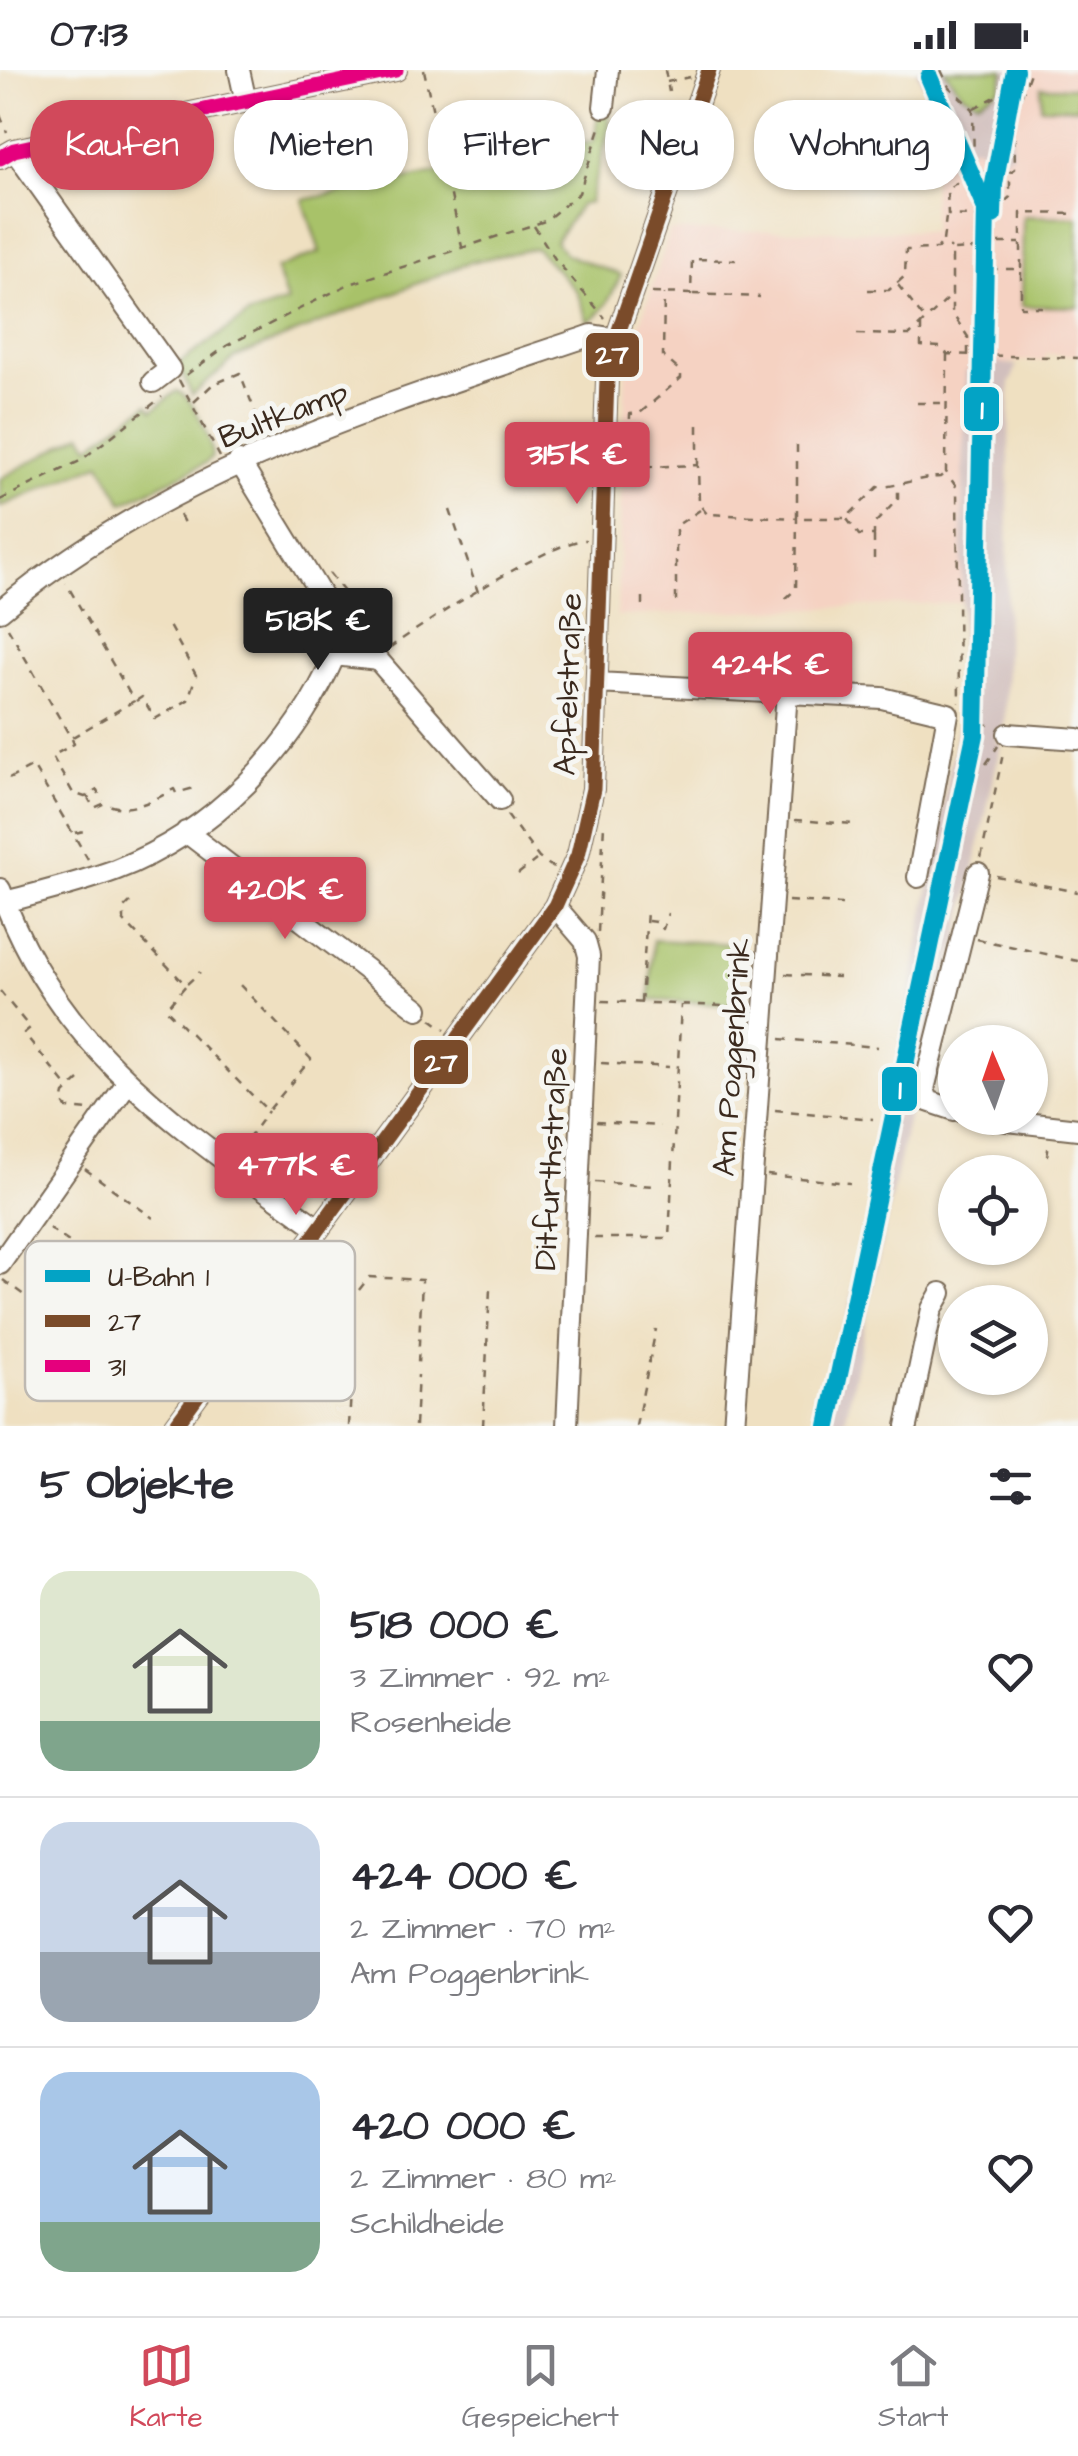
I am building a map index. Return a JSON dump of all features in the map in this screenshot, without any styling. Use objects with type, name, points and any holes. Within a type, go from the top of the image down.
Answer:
[{"type":"street","points":[[239,70],[246,100]]},
{"type":"street","points":[[255,100],[396,70]]},
{"type":"street","points":[[604,107],[608,70]]},
{"type":"street","name":"Apfelstraße","points":[[310,1241],[556,906],[571,876],[590,814],[603,410],[616,339],[707,76]]},
{"type":"street","points":[[153,382],[170,369],[5,152],[234,104]]},
{"type":"street","name":"Bultkamp","points":[[0,613],[55,564],[113,526],[232,464],[592,335],[616,339]]},
{"type":"street","points":[[232,464],[320,593],[335,655],[314,699],[282,746],[250,781],[186,832],[98,876],[2,896],[55,998],[126,1083],[228,1165],[319,1229]]},
{"type":"street","points":[[335,655],[378,660],[500,800]]},
{"type":"street","points":[[597,682],[882,698],[948,714],[918,877]]},
{"type":"street","name":"Am Poggenbrink","points":[[734,1426],[786,692]]},
{"type":"street","points":[[1002,735],[1078,739]]},
{"type":"street","points":[[186,832],[355,976],[418,1010]]},
{"type":"street","points":[[941,1025],[978,873]]},
{"type":"street","points":[[556,906],[586,940],[589,956]]},
{"type":"street","name":"Ditfurthstraße","points":[[567,1426],[589,956]]},
{"type":"street","points":[[938,1035],[924,1089],[928,1101],[938,1104]]},
{"type":"street","points":[[0,1264],[126,1083]]},
{"type":"street","points":[[1048,1126],[1078,1130]]},
{"type":"street","points":[[907,1426],[932,1308],[938,1298]]},
{"type":"street","name":"Apfelstraße","points":[[175,1426],[193,1401]]},
{"type":"path","points":[[424,70],[462,248]]},
{"type":"path","points":[[665,70],[669,92]]},
{"type":"path","points":[[941,70],[949,87],[973,109],[974,172]]},
{"type":"path","points":[[868,290],[889,290],[906,276],[906,250],[937,250],[943,242],[943,220],[948,215],[947,189],[974,172],[1015,169],[1014,116],[1031,70]]},
{"type":"path","points":[[667,82],[707,76]]},
{"type":"path","points":[[973,109],[999,94]]},
{"type":"path","points":[[0,500],[80,461],[228,345],[302,306],[347,286],[534,226],[579,193],[597,146],[604,107]]},
{"type":"path","points":[[0,115],[5,152]]},
{"type":"path","points":[[981,243],[981,222],[1010,196],[1010,172]]},
{"type":"path","points":[[1049,307],[1021,307],[1022,213],[1078,214]]},
{"type":"path","points":[[948,215],[974,216],[981,222]]},
{"type":"path","points":[[534,226],[555,259],[600,310],[616,339]]},
{"type":"path","points":[[943,242],[952,250],[973,249],[981,243],[1021,243]]},
{"type":"path","points":[[988,355],[990,243]]},
{"type":"path","points":[[952,250],[952,312],[968,336],[968,355]]},
{"type":"path","points":[[691,294],[692,259],[736,260]]},
{"type":"path","points":[[990,269],[1022,270]]},
{"type":"path","points":[[897,283],[926,320]]},
{"type":"path","points":[[633,293],[760,298]]},
{"type":"path","points":[[629,467],[630,414],[640,413],[681,378],[680,372],[663,356],[664,294]]},
{"type":"path","points":[[857,334],[910,335],[952,295]]},
{"type":"path","points":[[921,324],[921,346],[940,347],[947,354],[1078,358]]},
{"type":"path","points":[[947,354],[946,472],[958,488],[960,694],[968,694]]},
{"type":"path","points":[[193,403],[212,384],[240,373],[256,414]]},
{"type":"path","points":[[180,381],[232,464]]},
{"type":"path","points":[[917,403],[946,403]]},
{"type":"path","points":[[698,425],[701,509],[707,514],[846,518],[878,487],[898,486],[912,478],[940,478],[946,472]]},
{"type":"path","points":[[784,600],[796,589],[797,446]]},
{"type":"path","points":[[76,452],[80,461]]},
{"type":"path","points":[[645,467],[698,465]]},
{"type":"path","points":[[874,559],[874,524],[898,499],[898,486]]},
{"type":"path","points":[[676,601],[676,526],[701,509]]},
{"type":"path","points":[[450,510],[478,592]]},
{"type":"path","points":[[846,518],[859,535],[874,535]]},
{"type":"path","points":[[326,568],[389,648],[536,557],[575,540],[586,540]]},
{"type":"path","points":[[55,564],[134,702]]},
{"type":"path","points":[[643,605],[644,592]]},
{"type":"path","points":[[0,613],[74,744],[52,756],[73,792],[87,796],[94,808],[104,803]]},
{"type":"path","points":[[71,738],[142,697],[154,719],[188,700],[196,674],[167,622]]},
{"type":"path","points":[[958,716],[1002,735]]},
{"type":"path","points":[[986,764],[995,757],[1002,735]]},
{"type":"path","points":[[1002,735],[978,873],[1078,892]]},
{"type":"path","points":[[9,779],[32,766],[98,876]]},
{"type":"path","points":[[87,796],[98,790],[104,803],[117,808],[150,803],[174,789],[176,793],[194,788]]},
{"type":"path","points":[[500,800],[510,823],[539,858],[558,870],[562,858]]},
{"type":"path","points":[[589,956],[597,942],[604,824],[590,814]]},
{"type":"path","points":[[778,818],[853,824]]},
{"type":"path","points":[[74,833],[84,831]]},
{"type":"path","points":[[518,874],[539,858]]},
{"type":"path","points":[[772,900],[842,904]]},
{"type":"path","points":[[130,902],[124,908],[124,921],[186,986]]},
{"type":"path","points":[[641,1003],[647,911]]},
{"type":"path","points":[[646,921],[657,922],[663,929],[668,913]]},
{"type":"path","points":[[964,936],[1078,961]]},
{"type":"path","points":[[200,972],[166,1009],[268,1111]]},
{"type":"path","points":[[768,972],[839,977]]},
{"type":"path","points":[[228,1165],[311,1059],[238,984]]},
{"type":"path","points":[[0,991],[30,1028]]},
{"type":"path","points":[[587,1000],[765,1008]]},
{"type":"path","points":[[576,1238],[669,1238],[681,1004]]},
{"type":"path","points":[[418,1010],[449,1033]]},
{"type":"path","points":[[36,1023],[24,1033],[68,1089]]},
{"type":"path","points":[[763,1038],[878,1047]]},
{"type":"path","points":[[584,1062],[669,1067]]},
{"type":"path","points":[[79,1080],[62,1097],[64,1106],[87,1110],[101,1120]]},
{"type":"path","points":[[758,1108],[873,1118]]},
{"type":"path","points":[[582,1121],[660,1126]]},
{"type":"path","points":[[72,1160],[153,1218]]},
{"type":"path","points":[[753,1174],[850,1183]]},
{"type":"path","points":[[578,1182],[653,1186]]},
{"type":"path","points":[[33,1217],[67,1241]]},
{"type":"path","points":[[822,1426],[854,1272]]},
{"type":"path","points":[[360,1290],[369,1276],[422,1280],[418,1364]]},
{"type":"path","points":[[0,1278],[25,1296]]},
{"type":"path","points":[[483,1426],[490,1289]]},
{"type":"path","points":[[636,1426],[656,1329]]},
{"type":"path","points":[[415,1426],[418,1375]]},
{"type":"path","points":[[349,1426],[350,1401]]},
{"type":"shaded area","points":[[916,70],[1023,70],[1012,117],[1012,153],[1002,159],[986,159],[978,147],[965,148],[965,100],[930,100]]},
{"type":"shaded area","points":[[1023,70],[1078,70],[1078,355],[1046,354],[1045,361],[1021,361],[965,372],[964,602],[617,616],[626,369],[670,231],[932,231],[933,190],[965,190],[965,148],[978,146],[1012,153],[1012,117]]},
{"type":"shaded area","points":[[980,361],[1017,365],[1010,384],[1005,722],[996,743],[1001,744],[959,936],[909,1112],[844,1426],[824,1426],[880,1166],[959,714],[965,372]]},
{"type":"green space","points":[[944,70],[1004,70],[1000,88],[978,101],[962,93]]},
{"type":"green space","points":[[1041,87],[1078,87],[1078,108],[1041,107]]},
{"type":"green space","points":[[605,107],[605,145],[589,203],[580,205],[555,242],[567,255],[621,275],[594,318],[588,322],[577,292],[536,248],[470,262],[236,357],[192,395],[178,364],[248,315],[287,302],[276,269],[320,252],[303,200],[352,190],[408,190],[408,179],[428,175],[428,190],[585,190],[585,143],[594,141],[599,108]]},
{"type":"green space","points":[[1023,216],[1078,217],[1078,307],[1022,306]]},
{"type":"green space","points":[[177,391],[195,409],[205,429],[212,456],[206,463],[123,503],[101,463],[0,507],[0,479],[82,434],[90,446],[148,404],[153,410]]},
{"type":"green space","points":[[653,940],[736,944],[733,1004],[650,1000]]},
{"type":"tram line","points":[[925,70],[929,77]]},
{"type":"metro line","name":"1","points":[[993,215],[994,184],[1015,70]]},
{"type":"metro line","name":"1","points":[[828,1426],[975,735],[986,209],[929,77]]},
{"type":"transit line","name":"31","points":[[0,158],[14,150],[396,70]]},
{"type":"transit line","name":"27","points":[[310,1241],[555,906],[578,855],[593,789],[607,379],[616,339],[709,70]]},
{"type":"transit line","name":"27","points":[[175,1426],[193,1401]]}]
